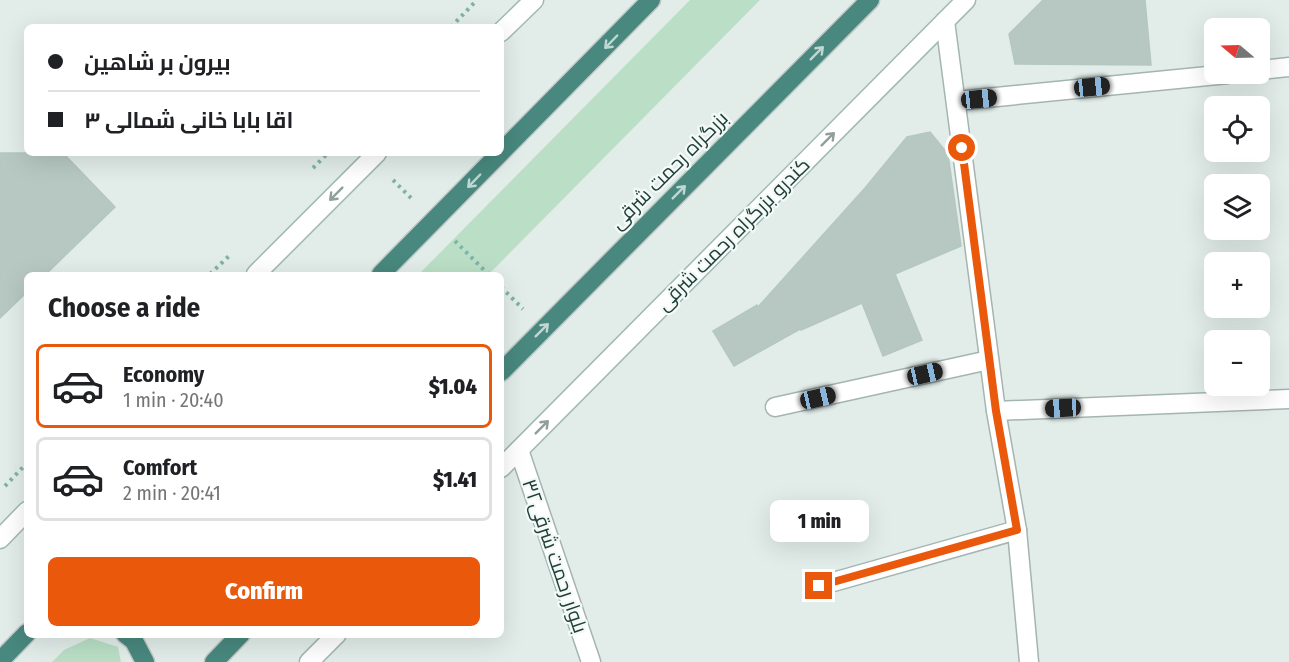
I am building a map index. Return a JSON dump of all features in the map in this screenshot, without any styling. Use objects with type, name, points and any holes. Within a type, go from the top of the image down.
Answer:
[{"type":"highway","points":[[504,149],[651,0]]},
{"type":"highway","name":"بزرگراه رحمت شرقی","points":[[504,369],[870,0]]},
{"type":"highway","points":[[383,272],[497,156]]},
{"type":"highway","points":[[0,661],[24,637]]},
{"type":"highway","points":[[130,638],[145,662]]},
{"type":"highway","points":[[213,662],[237,638]]},
{"type":"street","points":[[504,29],[534,0]]},
{"type":"street","name":"کندرو بزرگراه رحمت شرقی","points":[[504,465],[966,0]]},
{"type":"street","points":[[945,21],[996,411],[1017,530],[1029,662]]},
{"type":"street","points":[[1270,69],[1289,67]]},
{"type":"street","points":[[956,101],[1204,76]]},
{"type":"street","points":[[258,272],[374,156]]},
{"type":"street","points":[[775,407],[989,360]]},
{"type":"street","points":[[996,411],[1289,399]]},
{"type":"street","name":"بلوار رحمت شرقی۳۲","points":[[519,450],[591,662]]},
{"type":"street","points":[[0,539],[24,514]]},
{"type":"street","points":[[819,586],[1017,530]]},
{"type":"street","points":[[309,662],[333,638]]},
{"type":"path","points":[[454,24],[477,0]]},
{"type":"path","points":[[0,491],[24,467]]},
{"type":"green space","points":[[690,0],[760,0],[491,272],[421,272]]},
{"type":"green space","points":[[90,638],[118,647],[121,662],[52,662],[64,650]]},
{"type":"building","points":[[1043,0],[1145,0],[1151,65],[1015,64],[1009,34]]},
{"type":"building","points":[[930,132],[948,154],[961,246],[895,274],[922,340],[883,356],[862,303],[800,329],[734,366],[713,331],[757,305],[758,307],[865,188],[907,137]]},
{"type":"building","points":[[0,153],[24,153],[24,156],[66,156],[115,207],[48,272],[24,272],[24,295],[0,318]]},
{"type":"route","points":[[819,586],[1017,530],[996,411],[962,148]]}]
